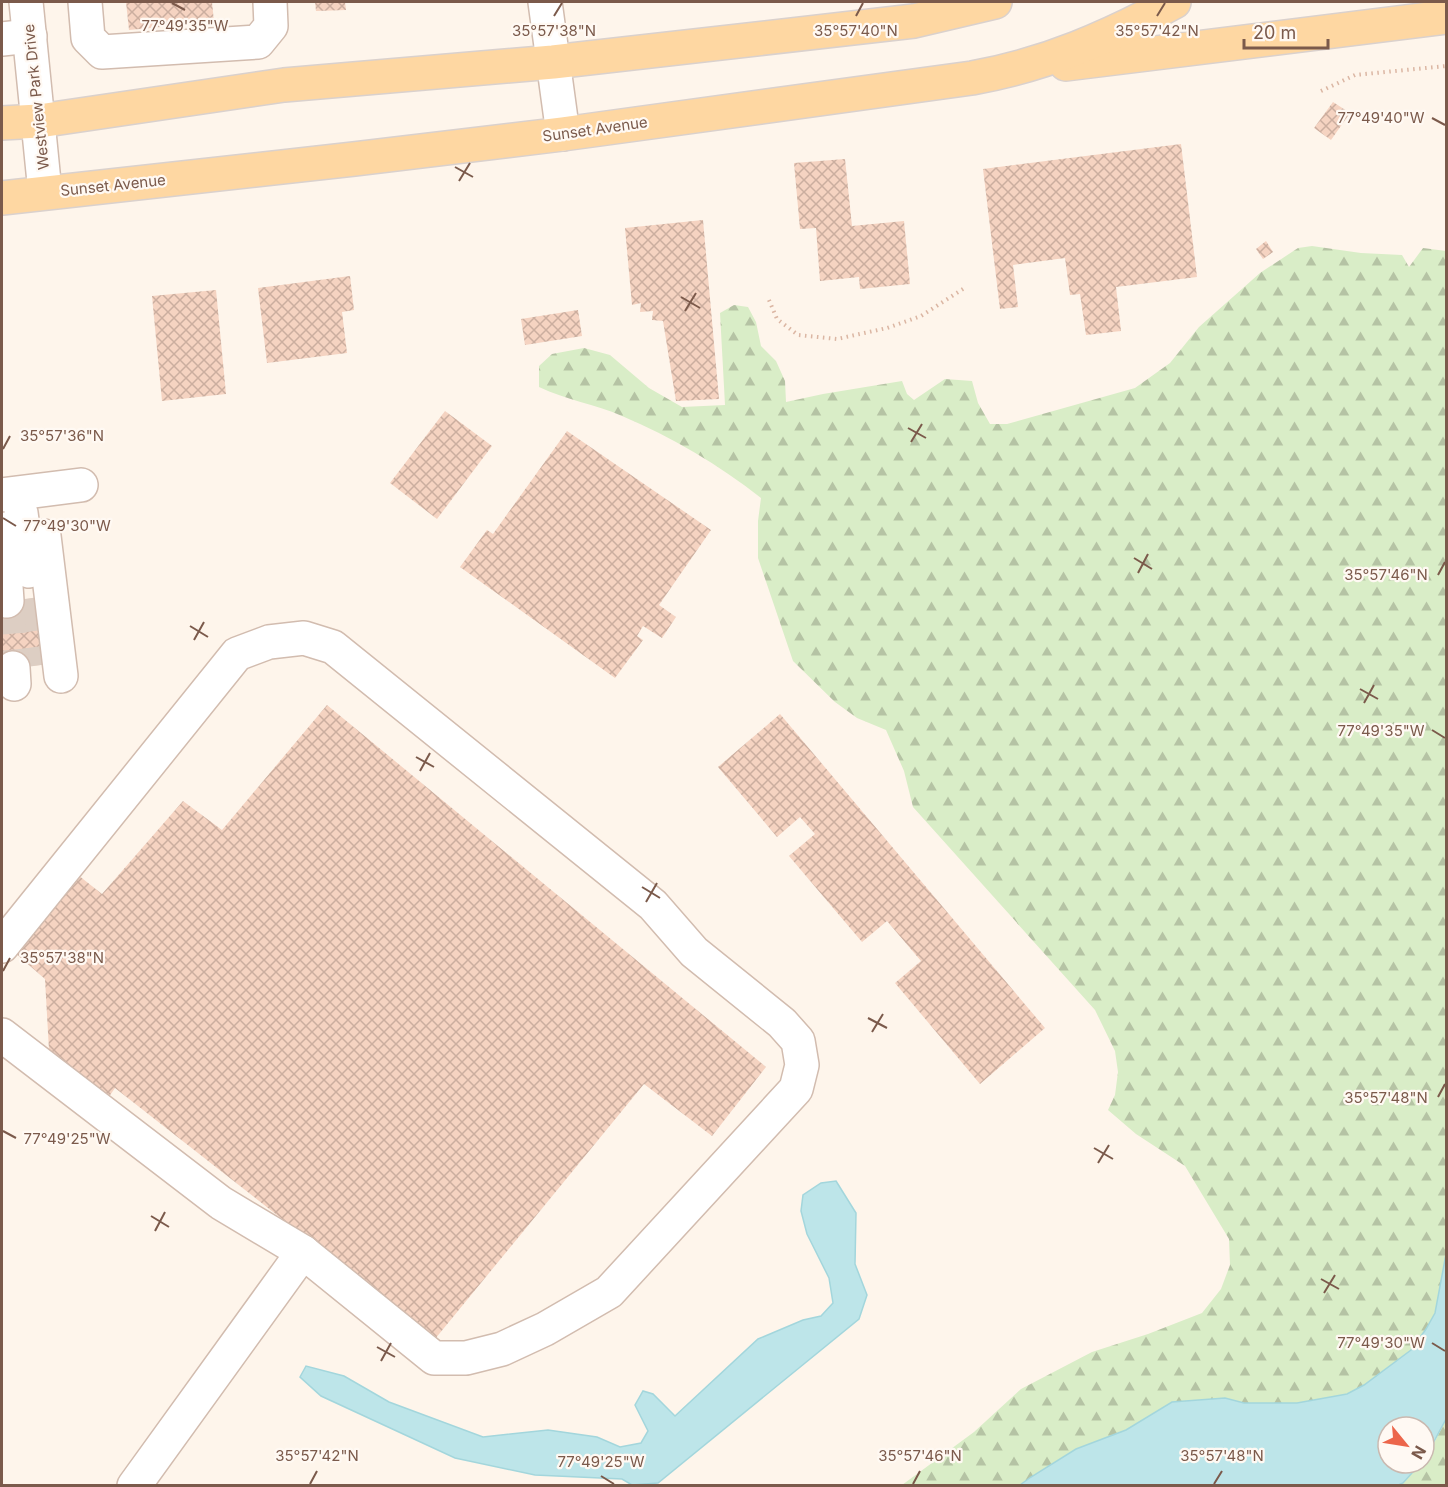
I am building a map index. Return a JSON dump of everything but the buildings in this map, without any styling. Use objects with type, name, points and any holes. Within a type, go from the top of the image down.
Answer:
[{"type":"main road","points":[[2,123],[39,121],[284,86],[554,62],[914,21],[995,2]]},
{"type":"main road","name":"Sunset Avenue","points":[[2,198],[563,134],[972,78],[1011,71],[1070,52],[1174,2]]},
{"type":"main road","points":[[1011,71],[1446,17]]},
{"type":"street","name":"Westview Park Drive","points":[[26,2],[16,37],[39,121],[45,192]]},
{"type":"street","points":[[85,2],[88,38],[102,52],[258,42],[271,26],[271,6]]},
{"type":"street","points":[[545,2],[563,134]]},
{"type":"street","points":[[20,600],[8,512],[81,485]]},
{"type":"street","points":[[34,674],[44,536],[62,554],[72,630],[83,647]]},
{"type":"street","points":[[2,946],[237,654],[269,642],[304,638],[333,647],[653,905],[694,952],[782,1023],[798,1041],[802,1065],[796,1089],[609,1292],[545,1329],[501,1349],[466,1358],[434,1358],[303,1252],[220,1203],[2,1035]]},
{"type":"street","points":[[134,1485],[303,1252]]},
{"type":"path","points":[[1321,91],[1355,75],[1446,66]]},
{"type":"path","points":[[769,300],[777,319],[798,335],[837,339],[887,328],[921,316],[966,287]]},
{"type":"green space","points":[[1312,246],[1361,253],[1402,255],[1409,267],[1423,248],[1446,251],[1446,1254],[1435,1313],[1411,1350],[1364,1385],[1347,1394],[1297,1403],[1244,1403],[1225,1398],[1172,1402],[1126,1430],[1076,1449],[1020,1485],[902,1485],[974,1432],[1021,1389],[1092,1352],[1202,1313],[1221,1289],[1230,1265],[1229,1239],[1185,1166],[1136,1134],[1108,1110],[1115,1095],[1118,1072],[1115,1051],[1095,1010],[913,807],[904,771],[886,730],[857,718],[835,702],[793,661],[758,558],[758,521],[761,498],[712,463],[641,424],[539,387],[539,366],[552,354],[584,348],[610,355],[649,388],[682,407],[725,405],[720,313],[734,305],[748,307],[756,322],[761,346],[776,361],[785,381],[786,402],[902,381],[907,394],[914,400],[945,379],[972,381],[978,403],[990,424],[1007,424],[1135,388],[1170,363],[1199,327],[1260,273],[1298,248]]},
{"type":"green space","points":[[1446,1419],[1446,1485],[1396,1486],[1410,1475],[1436,1475],[1436,1439]]},
{"type":"water","points":[[836,1181],[856,1213],[855,1264],[867,1295],[859,1319],[658,1483],[632,1485],[622,1479],[535,1475],[455,1458],[321,1396],[300,1377],[306,1366],[344,1376],[389,1402],[483,1437],[548,1430],[597,1437],[620,1447],[641,1443],[648,1431],[635,1405],[643,1391],[653,1394],[675,1416],[758,1339],[803,1320],[821,1316],[833,1303],[829,1278],[807,1234],[801,1211],[803,1195],[821,1183]]},
{"type":"water","points":[[1446,1254],[1446,1419],[1436,1438],[1436,1415],[1376,1415],[1376,1475],[1410,1475],[1403,1483],[1396,1486],[1020,1485],[1076,1449],[1126,1430],[1172,1402],[1225,1398],[1244,1403],[1297,1403],[1347,1394],[1364,1385],[1411,1350],[1435,1313]]},
{"type":"tunnel","points":[[32,598],[41,665]]},
{"type":"tunnel","points":[[7,601],[13,668]]}]
